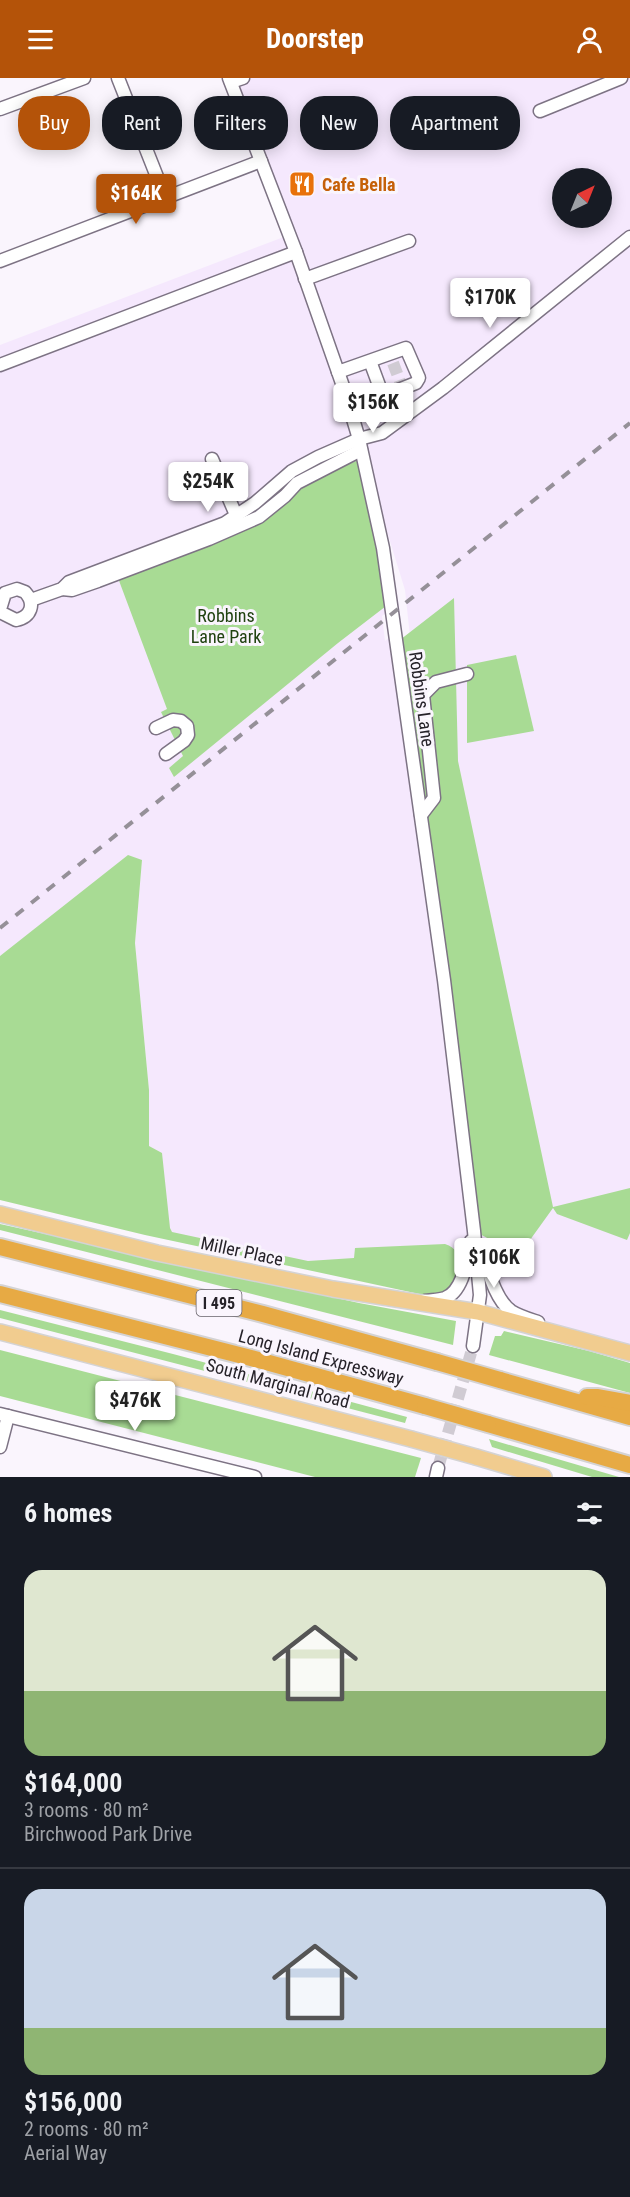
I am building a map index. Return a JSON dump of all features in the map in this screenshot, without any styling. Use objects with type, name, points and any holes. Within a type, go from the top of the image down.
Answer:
[{"type":"highway","name":"Long Island Expressway","points":[[0,1247],[251,1311],[630,1417]]},
{"type":"highway","name":"Long Island Expressway","points":[[0,1294],[251,1358],[630,1465]]},
{"type":"highway","points":[[560,1397],[598,1397],[630,1403]]},
{"type":"main road","name":"Miller Place","points":[[0,1214],[157,1253],[378,1297],[478,1312],[630,1353]]},
{"type":"main road","name":"South Marginal Road","points":[[0,1332],[307,1410],[544,1477]]},
{"type":"street","points":[[0,109],[84,78]]},
{"type":"street","points":[[118,78],[165,197]]},
{"type":"street","points":[[540,111],[621,78]]},
{"type":"street","name":"Robbins Lane","points":[[234,79],[261,161],[338,372],[360,445],[383,548],[444,980],[474,1231],[480,1295],[473,1346]]},
{"type":"street","points":[[0,261],[261,161]]},
{"type":"street","points":[[31,600],[62,589],[72,590],[98,581],[260,517],[297,483],[336,465],[360,445],[382,433],[428,399],[630,237]]},
{"type":"street","points":[[305,279],[409,241]]},
{"type":"street","points":[[0,365],[296,252]]},
{"type":"street","points":[[338,372],[370,361],[391,358],[406,348],[418,378],[416,383]]},
{"type":"street","points":[[370,361],[380,388],[388,394],[402,386],[416,383]]},
{"type":"street","points":[[416,383],[428,399]]},
{"type":"street","points":[[62,589],[69,582],[225,523],[255,503],[292,471],[318,457],[360,445]]},
{"type":"street","points":[[213,459],[236,515]]},
{"type":"street","points":[[13,590],[26,592],[31,600],[31,610],[25,618],[16,620],[2,610],[5,593],[13,590]]},
{"type":"street","points":[[421,816],[434,798],[423,695],[436,682],[467,674]]},
{"type":"street","points":[[156,728],[173,720],[181,721],[187,726],[188,735],[184,741],[166,754]]},
{"type":"street","points":[[378,1297],[425,1301],[445,1298],[454,1291],[461,1278],[474,1231]]},
{"type":"street","points":[[474,1231],[498,1296],[504,1305],[519,1315],[581,1339]]},
{"type":"street","points":[[0,1447],[4,1415],[255,1477]]},
{"type":"shaded area","points":[[229,78],[630,78],[630,1358],[551,1332],[495,1293],[472,1217],[459,1270],[437,1293],[165,1239],[149,1147],[149,1090],[135,943],[142,860],[0,956],[0,345],[289,235],[257,150],[288,150],[288,96],[236,96]],"holes":[[[361,447],[405,590],[468,1175],[395,633],[385,641],[382,616],[391,609]]]},
{"type":"green space","name":"Robbins Lane Park","points":[[363,458],[390,603],[174,777],[169,768],[183,756],[161,712],[167,709],[118,578],[260,522],[301,485]]},
{"type":"green space","points":[[454,598],[458,761],[553,1207],[630,1188],[630,1233],[627,1240],[557,1214],[553,1208],[512,1265],[508,1249],[474,1231],[396,643]]},
{"type":"green space","points":[[516,655],[534,731],[467,743],[467,665]]},
{"type":"green space","points":[[128,855],[142,860],[135,943],[149,1090],[149,1146],[162,1153],[172,1232],[308,1261],[354,1258],[355,1248],[445,1244],[453,1248],[461,1263],[458,1279],[447,1293],[437,1296],[424,1295],[145,1235],[0,1200],[0,956]]},
{"type":"green space","points":[[0,1224],[359,1303],[456,1321],[453,1345],[0,1230]]},
{"type":"green space","points":[[0,1310],[407,1417],[405,1423],[0,1318]]},
{"type":"green space","points":[[504,1331],[630,1363],[630,1393],[489,1355],[495,1336],[501,1336]]},
{"type":"green space","points":[[0,1350],[421,1458],[415,1477],[315,1477],[0,1396]]},
{"type":"green space","points":[[489,1439],[619,1477],[592,1477],[492,1447]]},
{"type":"tunnel","points":[[393,363],[401,384]]},
{"type":"tunnel","points":[[438,1468],[473,1346]]},
{"type":"railway","points":[[0,928],[630,423]]},
{"type":"place","name":"Cafe Bella","points":[[302,184]]}]
